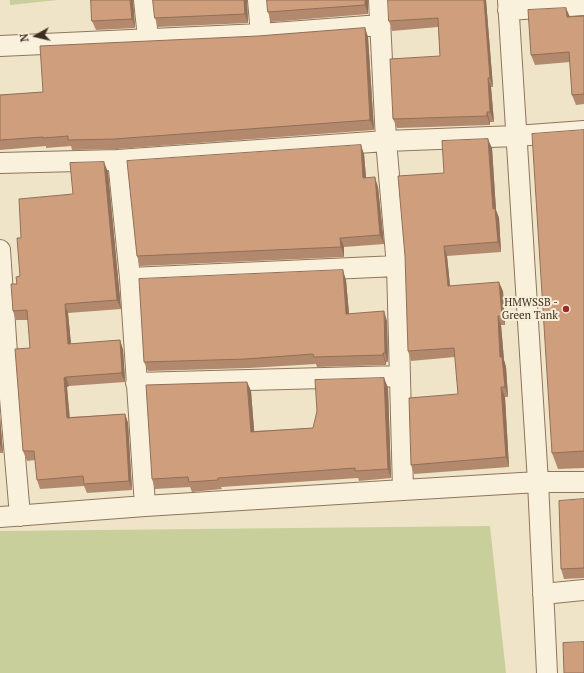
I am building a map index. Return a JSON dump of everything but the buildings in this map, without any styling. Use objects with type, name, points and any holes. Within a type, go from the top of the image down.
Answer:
[{"type":"street","points":[[144,0],[148,38]]},
{"type":"street","points":[[258,0],[261,34]]},
{"type":"street","points":[[379,0],[386,141],[397,266],[404,490]]},
{"type":"street","points":[[547,673],[538,482],[508,5],[584,6]]},
{"type":"street","points":[[0,46],[261,34],[381,25]]},
{"type":"street","points":[[0,164],[118,160],[386,141],[516,136],[584,131]]},
{"type":"street","points":[[118,160],[130,278],[144,506]]},
{"type":"street","points":[[0,250],[5,398],[20,516]]},
{"type":"street","points":[[130,278],[397,266]]},
{"type":"street","points":[[136,383],[400,376]]},
{"type":"street","points":[[0,517],[144,506],[404,490],[538,482],[584,482]]},
{"type":"street","points":[[543,594],[584,590]]},
{"type":"green space","points":[[10,0],[58,0],[10,5]]},
{"type":"green space","points":[[490,526],[506,673],[0,673],[0,531]]},
{"type":"place","name":"HMWSSB - Green Tank","points":[[566,309]]}]
